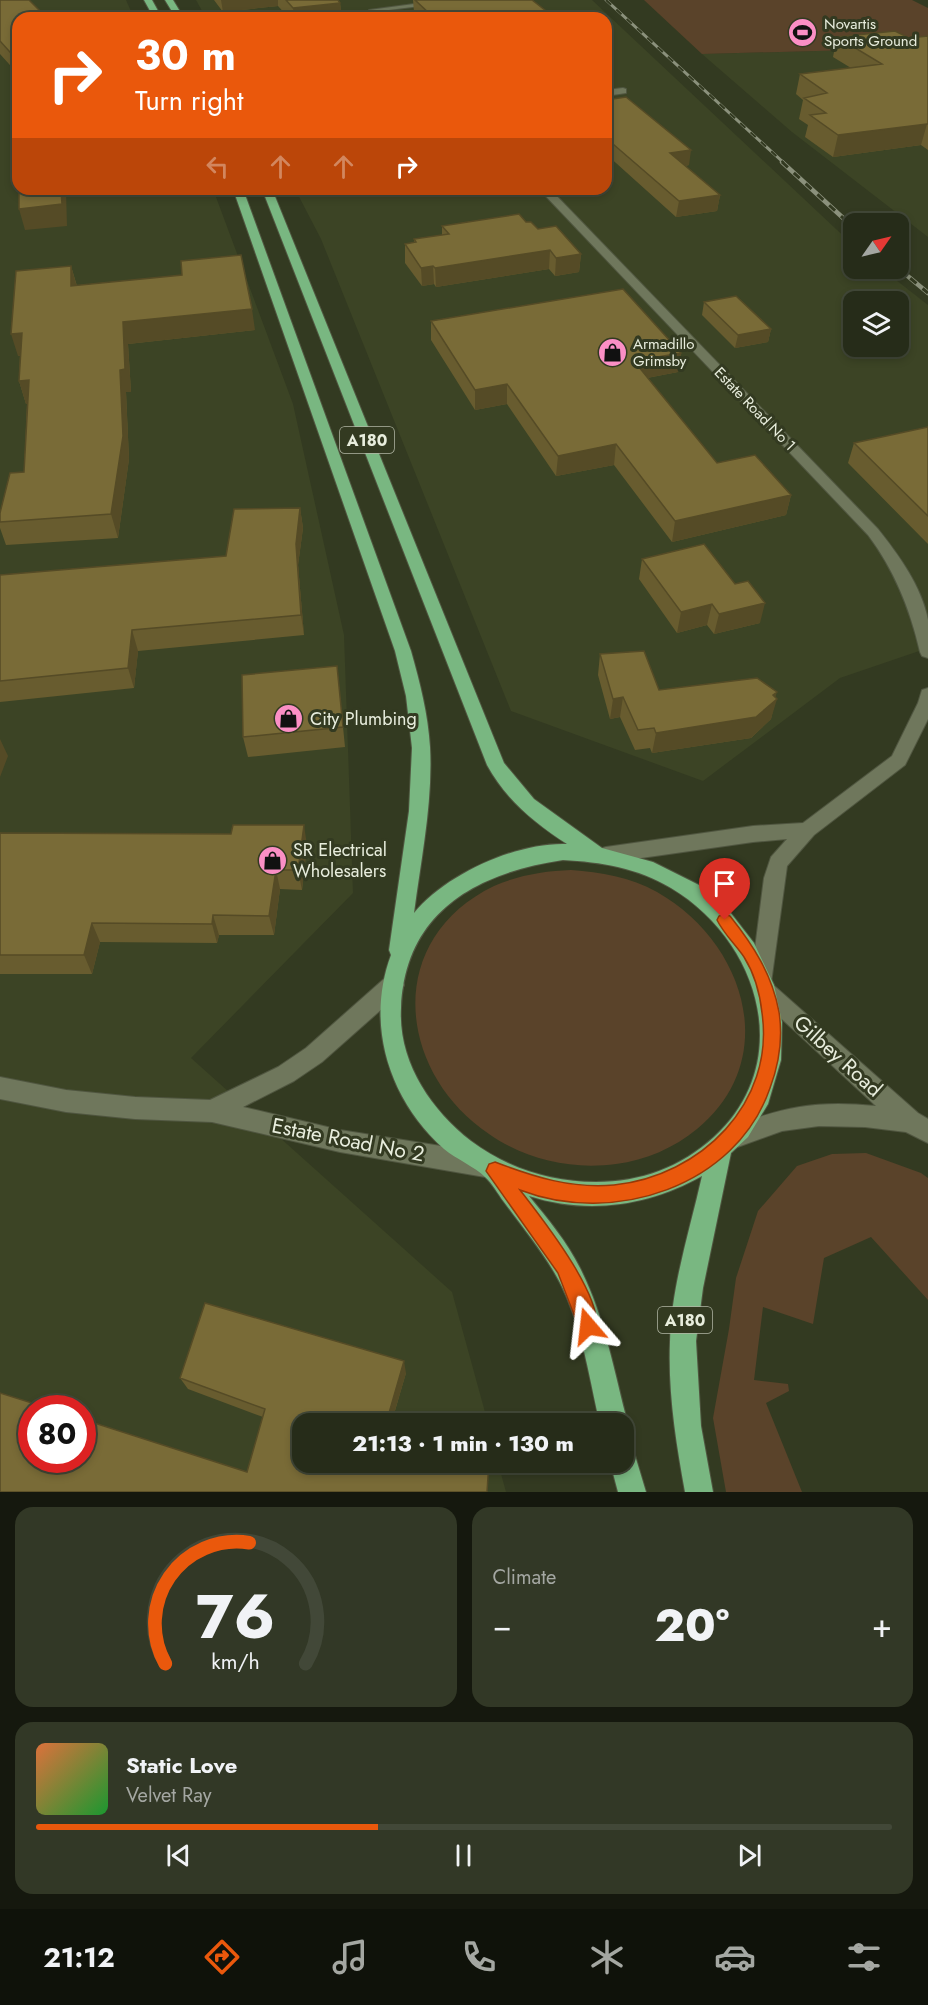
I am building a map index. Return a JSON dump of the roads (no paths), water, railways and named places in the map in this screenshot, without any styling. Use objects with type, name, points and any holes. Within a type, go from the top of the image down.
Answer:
[{"type":"highway","name":"A180","points":[[240,195],[403,651],[415,696],[421,748],[421,778],[390,1011],[392,1037],[398,1061],[424,1111],[457,1146],[490,1168],[538,1188],[567,1193],[614,1194],[663,1183],[693,1169],[726,1144],[757,1101],[768,1070],[772,1039],[764,985],[750,954],[735,931],[715,909],[692,891],[647,867],[601,854],[563,852],[534,854],[500,863],[475,874],[441,898],[424,916],[407,941],[398,963]]},
{"type":"highway","name":"A180","points":[[269,195],[495,765],[508,784],[530,806],[601,854]]},
{"type":"highway","name":"A180","points":[[699,1492],[687,1426],[683,1341],[690,1288],[726,1144]]},
{"type":"highway","name":"A180","points":[[490,1168],[554,1251],[572,1280],[583,1306],[611,1413]]},
{"type":"highway","points":[[627,1473],[632,1492]]},
{"type":"street","points":[[375,12],[371,8],[464,0]]},
{"type":"street","points":[[612,92],[623,91]]},
{"type":"street","name":"Estate Road No 1","points":[[550,195],[873,532],[901,572],[910,593],[928,652]]},
{"type":"street","points":[[764,985],[774,879],[778,863],[807,830],[899,760],[927,703],[928,694]]},
{"type":"street","points":[[601,854],[753,834],[807,830]]},
{"type":"street","name":"Estate Road No 2","points":[[212,1111],[286,1074],[314,1055],[393,985]]},
{"type":"street","name":"Gilbey Road","points":[[764,985],[919,1126]]},
{"type":"street","name":"Estate Road No 2","points":[[0,1088],[66,1101],[135,1108],[212,1111],[340,1141],[490,1168]]},
{"type":"street","name":"Gilbey Road","points":[[726,1144],[787,1119],[815,1115],[857,1114],[919,1126]]},
{"type":"railway","points":[[606,0],[784,163]]},
{"type":"railway","points":[[782,162],[843,218]]},
{"type":"railway","points":[[909,277],[928,293]]},
{"type":"place","name":"Novartis Sports Ground","points":[[803,33]]},
{"type":"place","name":"Armadillo Grimsby","points":[[612,353]]},
{"type":"place","name":"City Plumbing","points":[[289,719]]},
{"type":"place","name":"SR Electrical Wholesalers","points":[[272,860]]}]
